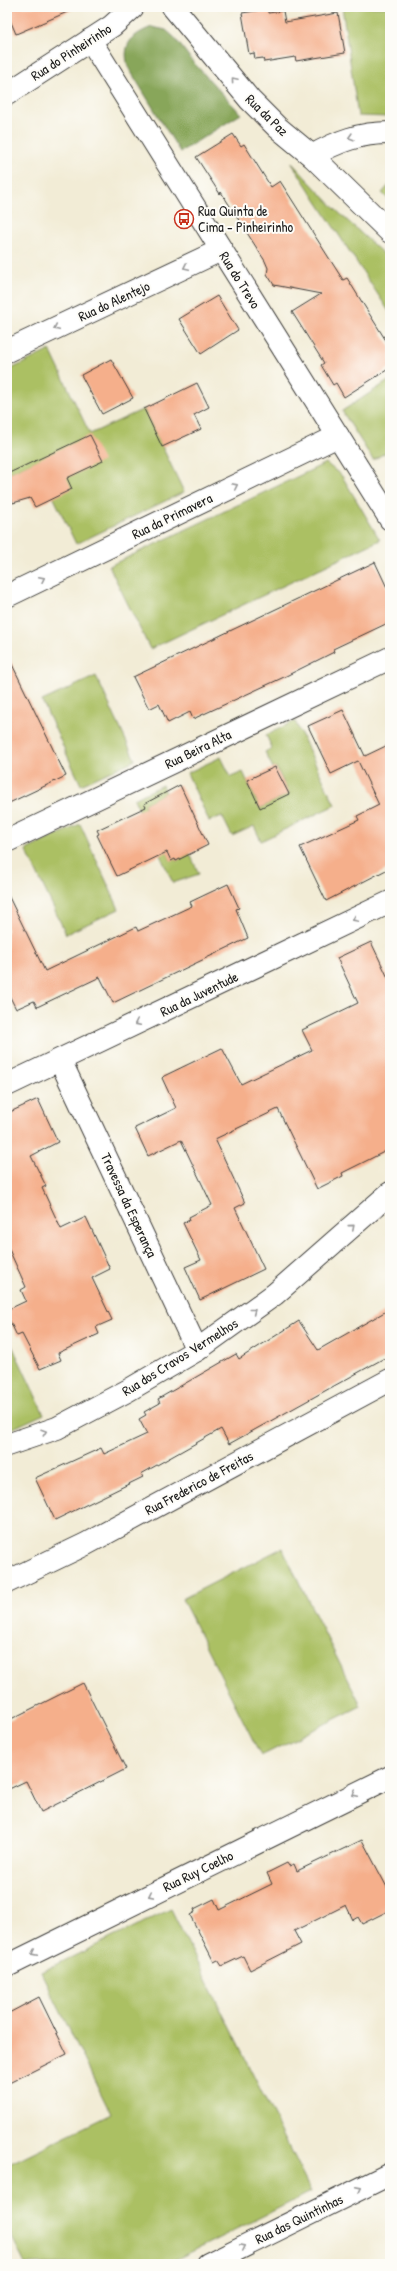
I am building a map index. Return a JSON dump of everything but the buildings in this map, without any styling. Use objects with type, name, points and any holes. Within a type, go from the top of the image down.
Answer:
[{"type":"street","name":"Rua do Pinheirinho","points":[[7,94],[112,26],[133,7]]},
{"type":"street","name":"Rua da Paz","points":[[173,7],[250,100],[277,127],[312,156],[390,232]]},
{"type":"street","name":"Rua do Trevo","points":[[90,40],[390,519]]},
{"type":"street","points":[[312,156],[336,142],[354,136],[390,133]]},
{"type":"street","name":"Rua do Alentejo","points":[[7,351],[221,250]]},
{"type":"street","name":"Rua da Primavera","points":[[7,596],[338,436]]},
{"type":"street","name":"Rua Beira Alta","points":[[7,841],[390,658]]},
{"type":"street","name":"Rua da Juventude","points":[[7,1085],[390,902]]},
{"type":"street","name":"Travessa da Esperança","points":[[60,1060],[197,1350]]},
{"type":"street","name":"Rua dos Cravos Vermelhos","points":[[7,1445],[57,1428],[127,1391],[197,1350],[275,1294],[390,1193]]},
{"type":"street","name":"Rua Frederico de Freitas","points":[[7,1582],[86,1544],[390,1380]]},
{"type":"street","name":"Rua Ruy Coelho","points":[[7,1966],[390,1777]]},
{"type":"street","name":"Rua das Quintinhas","points":[[208,2264],[390,2174]]},
{"type":"green space","points":[[342,7],[390,7],[390,117],[358,116]]},
{"type":"green space","points":[[152,27],[166,30],[174,37],[194,63],[241,114],[180,152],[128,67],[126,59],[127,46],[130,41],[139,33]]},
{"type":"green space","points":[[291,162],[335,209],[390,260],[390,313]]},
{"type":"green space","points":[[390,184],[390,201],[382,193]]},
{"type":"green space","points":[[50,350],[90,434],[144,409],[184,492],[76,544],[36,461],[7,474],[7,371]]},
{"type":"green space","points":[[390,380],[390,450],[373,460],[342,411]]},
{"type":"green space","points":[[326,463],[342,476],[380,540],[150,649],[109,566]]},
{"type":"green space","points":[[96,676],[135,760],[81,785],[42,701]]},
{"type":"green space","points":[[295,721],[335,805],[261,841],[254,826],[232,836],[222,816],[209,821],[187,773],[221,757],[231,777],[243,772],[260,808],[289,794],[276,767],[273,768],[265,752],[272,748],[266,735]]},
{"type":"green space","points":[[162,785],[166,793],[144,804],[171,860],[175,859],[176,861],[190,854],[199,874],[173,883],[134,799]]},
{"type":"green space","points":[[80,824],[119,909],[66,934],[26,850]]},
{"type":"green space","points":[[7,1335],[44,1414],[7,1431]]},
{"type":"green space","points":[[282,1548],[361,1706],[261,1756],[182,1599]]},
{"type":"green space","points":[[171,1909],[311,2192],[167,2264],[25,2264],[7,2227],[7,2165],[111,2114],[41,1972]]},
{"type":"place","name":"Rua Quinta de Cima - Pinheirinho","points":[[184,219]]}]
